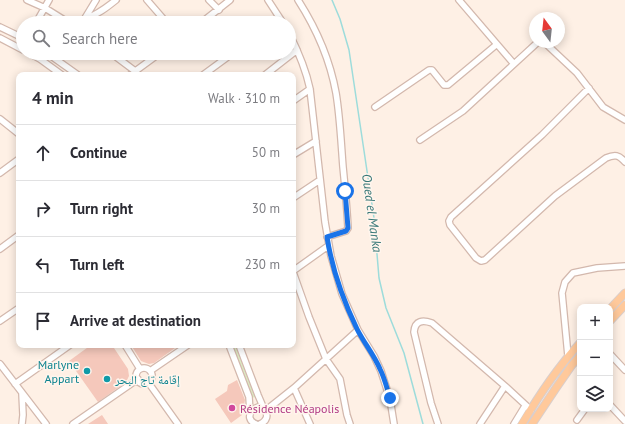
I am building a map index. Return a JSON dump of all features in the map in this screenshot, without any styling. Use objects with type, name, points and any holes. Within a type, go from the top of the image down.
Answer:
[{"type":"main road","points":[[613,306],[625,293]]},
{"type":"main road","points":[[613,318],[625,305]]},
{"type":"main road","points":[[522,424],[528,408],[577,346]]},
{"type":"main road","points":[[532,424],[577,359]]},
{"type":"street","points":[[27,0],[58,16]]},
{"type":"street","points":[[40,16],[49,0]]},
{"type":"street","points":[[86,16],[96,0]]},
{"type":"street","points":[[93,16],[116,0]]},
{"type":"street","points":[[147,0],[161,16]]},
{"type":"street","points":[[209,0],[219,10]]},
{"type":"street","points":[[211,16],[230,0]]},
{"type":"street","points":[[268,0],[279,16]]},
{"type":"street","points":[[298,0],[312,24],[324,52],[332,77],[339,113],[348,228],[346,231],[327,237]]},
{"type":"street","points":[[459,0],[496,45],[514,64]]},
{"type":"street","points":[[0,27],[16,35]]},
{"type":"street","points":[[0,38],[16,46]]},
{"type":"street","points":[[374,107],[429,70],[432,70],[444,84],[448,85],[496,45]]},
{"type":"street","points":[[420,140],[463,111],[531,48]]},
{"type":"street","points":[[550,48],[577,73],[603,107],[625,120]]},
{"type":"street","points":[[297,50],[308,78],[310,89],[328,246],[342,294],[358,330],[374,356],[381,371],[390,398],[394,424]]},
{"type":"street","points":[[41,60],[58,72]]},
{"type":"street","points":[[57,60],[74,72]]},
{"type":"street","points":[[121,60],[136,72]]},
{"type":"street","points":[[138,72],[152,60]]},
{"type":"street","points":[[207,72],[223,60]]},
{"type":"street","points":[[269,72],[284,60]]},
{"type":"street","points":[[589,88],[542,135],[451,217],[449,221],[450,225],[476,258],[481,261],[485,260],[555,196],[606,158],[616,155],[625,162]]},
{"type":"street","points":[[296,99],[310,89]]},
{"type":"street","points":[[0,119],[16,132]]},
{"type":"street","points":[[296,153],[316,142]]},
{"type":"street","points":[[0,173],[16,161]]},
{"type":"street","points":[[296,196],[320,180]]},
{"type":"street","points":[[0,249],[16,237]]},
{"type":"street","points":[[296,270],[328,246]]},
{"type":"street","points":[[568,356],[562,293],[565,282],[574,272],[597,268],[625,266]]},
{"type":"street","points":[[296,280],[326,359],[340,381],[350,424]]},
{"type":"street","points":[[0,321],[16,310]]},
{"type":"street","points":[[438,424],[431,403],[414,332],[414,327],[417,323],[426,321],[432,323],[505,386],[528,408],[514,424]]},
{"type":"street","points":[[265,410],[294,388],[358,330]]},
{"type":"street","points":[[15,384],[66,348]]},
{"type":"street","points":[[127,348],[140,369]]},
{"type":"street","points":[[150,371],[184,348]]},
{"type":"street","points":[[230,348],[248,398],[250,418],[253,423]]},
{"type":"street","points":[[240,348],[270,424]]},
{"type":"street","points":[[613,357],[625,370]]},
{"type":"street","points":[[0,364],[3,370],[46,424]]},
{"type":"street","points":[[146,368],[150,371],[152,377],[148,382],[142,383],[138,379],[137,373],[140,369],[146,368]]},
{"type":"street","points":[[73,424],[138,379]]},
{"type":"street","points":[[148,382],[178,424]]},
{"type":"street","points":[[480,424],[505,386]]},
{"type":"street","points":[[294,388],[310,424]]},
{"type":"street","points":[[22,393],[22,424]]},
{"type":"street","points":[[250,412],[255,408],[265,410]]},
{"type":"street","points":[[613,408],[625,421]]},
{"type":"street","points":[[577,420],[583,412]]},
{"type":"street","points":[[260,424],[264,422],[267,417]]},
{"type":"green space","points":[[233,348],[236,348],[255,397],[252,398]]},
{"type":"building","points":[[87,348],[114,348],[128,369],[129,376],[126,382],[98,402],[69,361]]},
{"type":"building","points":[[133,348],[175,348],[154,363],[149,364],[141,361]]},
{"type":"building","name":"Résidence Néapolis","points":[[237,380],[245,400],[242,415],[231,423],[215,399],[227,391],[228,385]]},
{"type":"building","points":[[102,415],[108,424],[88,424]]},
{"type":"waterway","name":"Oued el Manka","points":[[332,0],[340,19],[349,50],[374,218],[379,278],[386,308],[404,353],[423,424]]},
{"type":"place","name":"Marlyne Appart","points":[[87,371]]},
{"type":"place","name":"إقامة تاج البحر","points":[[107,379]]},
{"type":"place","name":"Résidence Néapolis","points":[[232,408]]},
{"type":"route","points":[[345,191],[348,230],[327,237],[330,256],[342,294],[358,330],[374,356],[381,371],[390,398]]}]
